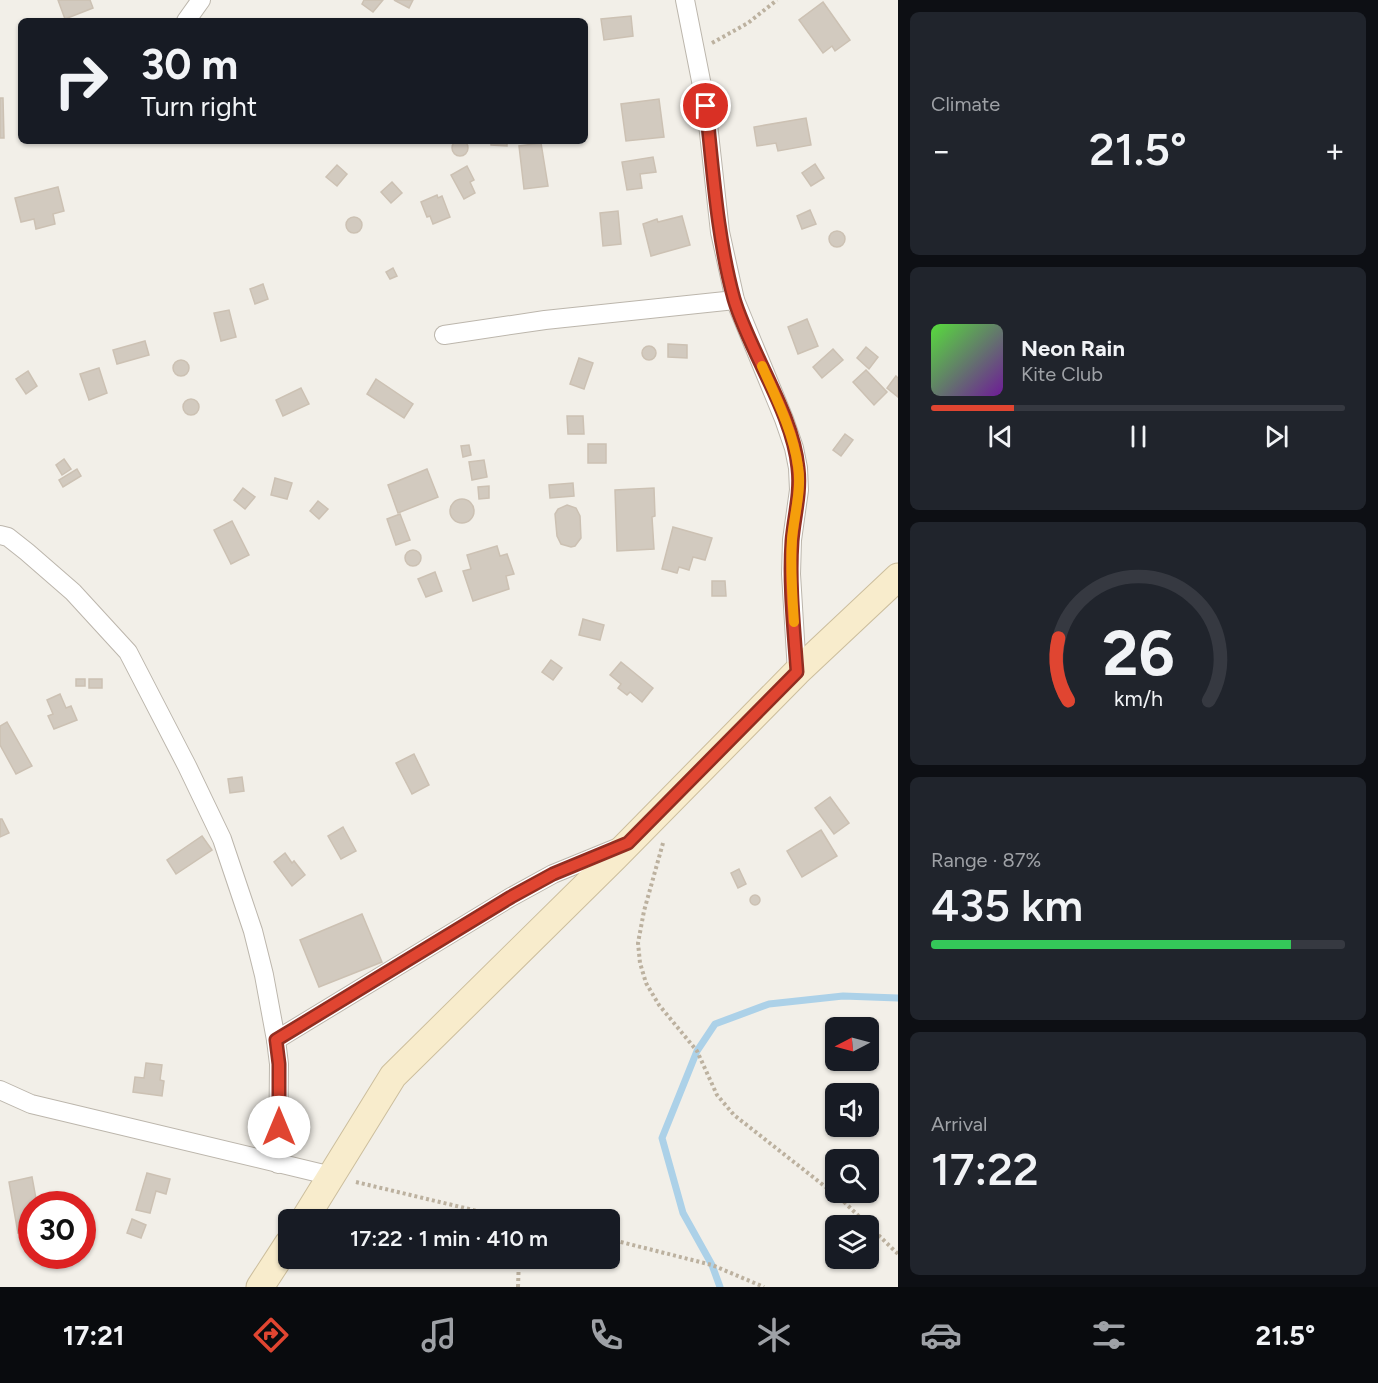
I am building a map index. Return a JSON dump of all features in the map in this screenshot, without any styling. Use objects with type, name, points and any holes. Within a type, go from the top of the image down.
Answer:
[{"type":"street","points":[[188,18],[201,0]]},
{"type":"street","points":[[685,0],[706,106],[720,232],[735,300],[795,448],[799,490],[792,540],[791,574],[797,672]]},
{"type":"street","points":[[444,335],[545,320],[735,300]]},
{"type":"street","points":[[0,535],[8,537],[73,592],[128,652],[222,839],[253,931],[276,1040],[279,1064],[279,1164]]},
{"type":"street","points":[[311,1209],[393,1077],[797,672],[898,577]]},
{"type":"street","points":[[276,1040],[511,897],[553,874],[628,843]]},
{"type":"street","points":[[0,1090],[31,1104],[332,1176]]},
{"type":"street","points":[[260,1287],[278,1259]]},
{"type":"path","points":[[696,53],[748,23],[777,0]]},
{"type":"path","points":[[665,836],[644,911],[638,943],[640,963],[646,983],[659,1005],[697,1051],[717,1095],[734,1115],[841,1198],[898,1254]]},
{"type":"path","points":[[332,1176],[469,1209]]},
{"type":"path","points":[[620,1242],[712,1265],[764,1287]]},
{"type":"path","points":[[518,1287],[519,1269]]},
{"type":"building","points":[[58,0],[90,0],[93,8],[65,18]]},
{"type":"building","points":[[364,0],[383,0],[373,12],[362,4]]},
{"type":"building","points":[[394,0],[413,0],[409,8]]},
{"type":"building","points":[[823,2],[850,40],[835,51],[832,46],[823,53],[799,20]]},
{"type":"building","points":[[631,16],[633,36],[604,40],[601,19]]},
{"type":"building","points":[[0,98],[3,98],[4,138],[0,138]]},
{"type":"building","points":[[659,99],[664,137],[626,141],[621,104]]},
{"type":"building","points":[[806,118],[811,145],[778,151],[776,143],[757,146],[754,127]]},
{"type":"building","points":[[453,144],[468,145],[468,151],[463,156],[457,156],[452,151]]},
{"type":"building","points":[[507,144],[507,146],[491,145]]},
{"type":"building","points":[[541,144],[548,186],[524,189],[519,146]]},
{"type":"building","points":[[653,157],[656,172],[640,174],[642,188],[627,190],[622,162]]},
{"type":"building","points":[[815,164],[824,178],[811,186],[802,173]]},
{"type":"building","points":[[337,165],[347,174],[337,186],[326,177]]},
{"type":"building","points":[[467,166],[474,180],[470,182],[475,193],[464,199],[451,175]]},
{"type":"building","points":[[392,182],[402,193],[391,203],[381,192]]},
{"type":"building","points":[[58,187],[64,211],[53,214],[55,224],[36,229],[34,219],[21,222],[15,198]]},
{"type":"building","points":[[437,195],[438,198],[442,196],[450,217],[433,224],[430,216],[427,217],[421,202]]},
{"type":"building","points":[[810,210],[816,224],[802,229],[797,216]]},
{"type":"building","points":[[618,211],[621,244],[603,246],[600,213]]},
{"type":"building","points":[[682,216],[690,245],[651,256],[643,224],[657,219],[658,222]]},
{"type":"building","points":[[354,217],[362,225],[354,233],[346,225]]},
{"type":"building","points":[[837,231],[845,239],[837,247],[829,239]]},
{"type":"building","points":[[393,268],[397,276],[390,279],[386,272]]},
{"type":"building","points":[[263,284],[268,299],[255,304],[250,289]]},
{"type":"building","points":[[229,310],[236,337],[221,341],[214,313]]},
{"type":"building","points":[[807,319],[818,346],[798,354],[788,327]]},
{"type":"building","points":[[145,341],[149,355],[117,364],[113,350]]},
{"type":"building","points":[[668,344],[687,345],[687,358],[668,357]]},
{"type":"building","points":[[649,346],[654,348],[656,353],[654,358],[649,360],[644,358],[642,353],[644,348]]},
{"type":"building","points":[[866,347],[878,357],[869,369],[857,358]]},
{"type":"building","points":[[833,349],[843,360],[822,378],[813,367]]},
{"type":"building","points":[[579,358],[593,363],[584,389],[570,384]]},
{"type":"building","points":[[178,360],[184,360],[189,368],[187,374],[178,376],[173,371],[173,365]]},
{"type":"building","points":[[99,368],[107,393],[89,400],[80,374]]},
{"type":"building","points":[[866,370],[887,392],[874,405],[853,382]]},
{"type":"building","points":[[28,371],[37,386],[26,394],[16,379]]},
{"type":"building","points":[[896,376],[898,378],[898,397],[887,388]]},
{"type":"building","points":[[376,379],[413,404],[404,418],[367,394]]},
{"type":"building","points":[[301,388],[309,404],[283,416],[276,400]]},
{"type":"building","points":[[188,399],[194,399],[199,407],[197,413],[188,415],[183,410],[183,404]]},
{"type":"building","points":[[567,416],[583,416],[584,434],[568,434]]},
{"type":"building","points":[[845,434],[853,440],[841,456],[833,450]]},
{"type":"building","points":[[588,444],[606,444],[606,463],[588,463]]},
{"type":"building","points":[[469,445],[471,455],[463,457],[461,446]]},
{"type":"building","points":[[64,459],[71,469],[62,475],[56,465]]},
{"type":"building","points":[[484,460],[487,477],[472,480],[469,462]]},
{"type":"building","points":[[77,469],[81,476],[63,487],[59,480]]},
{"type":"building","points":[[427,469],[438,497],[398,513],[388,485]]},
{"type":"building","points":[[275,478],[292,483],[287,499],[271,495]]},
{"type":"building","points":[[573,483],[574,496],[550,498],[549,485]]},
{"type":"building","points":[[489,486],[489,498],[479,499],[478,487]]},
{"type":"building","points":[[243,488],[255,497],[245,509],[234,500]]},
{"type":"building","points":[[654,488],[655,516],[652,517],[654,549],[617,551],[615,490]]},
{"type":"building","points":[[462,499],[470,503],[474,511],[470,519],[462,523],[454,519],[450,511],[454,503]]},
{"type":"building","points":[[318,501],[328,509],[319,519],[310,511]]},
{"type":"building","points":[[567,505],[576,508],[580,516],[581,538],[575,546],[571,547],[561,544],[557,536],[555,514],[558,509]]},
{"type":"building","points":[[400,514],[410,540],[396,545],[387,519]]},
{"type":"building","points":[[232,521],[249,555],[231,564],[214,530]]},
{"type":"building","points":[[673,527],[712,538],[705,560],[693,557],[689,570],[679,567],[677,573],[662,569]]},
{"type":"building","points":[[497,546],[500,556],[507,554],[514,574],[506,576],[509,589],[473,601],[463,571],[471,569],[467,555]]},
{"type":"building","points":[[413,550],[419,552],[421,558],[419,564],[413,566],[407,564],[405,558],[407,552]]},
{"type":"building","points":[[435,572],[442,591],[426,597],[418,579]]},
{"type":"building","points":[[712,581],[725,581],[726,596],[712,596]]},
{"type":"building","points":[[583,619],[604,625],[600,640],[579,635]]},
{"type":"building","points":[[551,660],[562,668],[553,680],[542,672]]},
{"type":"building","points":[[621,662],[653,688],[642,702],[630,692],[627,695],[618,688],[621,684],[610,675]]},
{"type":"building","points":[[76,679],[85,679],[85,686],[76,686]]},
{"type":"building","points":[[89,679],[102,679],[102,688],[89,688]]},
{"type":"building","points":[[60,694],[66,708],[71,706],[77,720],[54,729],[48,716],[53,714],[47,700]]},
{"type":"building","points":[[7,722],[32,766],[16,774],[0,745],[0,726]]},
{"type":"building","points":[[414,754],[429,785],[412,794],[396,763]]},
{"type":"building","points":[[242,777],[244,791],[230,793],[228,779]]},
{"type":"building","points":[[830,797],[849,823],[834,834],[815,808]]},
{"type":"building","points":[[0,819],[9,833],[0,837]]},
{"type":"building","points":[[343,827],[356,851],[341,859],[328,836]]},
{"type":"building","points":[[821,830],[837,856],[802,877],[787,851]]},
{"type":"building","points":[[202,836],[212,850],[176,874],[167,860]]},
{"type":"building","points":[[285,853],[305,875],[292,886],[274,862]]},
{"type":"building","points":[[739,869],[746,884],[738,888],[731,873]]},
{"type":"building","points":[[755,895],[759,896],[759,904],[755,905],[751,904],[750,900],[751,896]]},
{"type":"building","points":[[362,914],[382,962],[319,987],[300,940]]},
{"type":"building","points":[[146,1063],[162,1065],[160,1080],[164,1081],[162,1096],[133,1092],[135,1077],[144,1078]]},
{"type":"building","points":[[147,1173],[170,1179],[166,1194],[156,1191],[150,1213],[136,1210]]},
{"type":"building","points":[[32,1177],[35,1191],[18,1191],[18,1233],[9,1182]]},
{"type":"building","points":[[132,1219],[146,1225],[141,1238],[127,1233]]},
{"type":"waterway","points":[[720,1287],[712,1265],[683,1213],[662,1138],[697,1051],[715,1024],[769,1004],[843,996],[898,998]]},
{"type":"slow traffic","points":[[762,366],[795,448],[798,468],[799,490],[792,540],[791,574],[794,622]]},
{"type":"route","points":[[279,1127],[279,1064],[276,1040],[511,897],[553,874],[628,843],[797,672],[791,574],[792,540],[799,490],[795,448],[735,300],[720,232],[706,106]]}]
